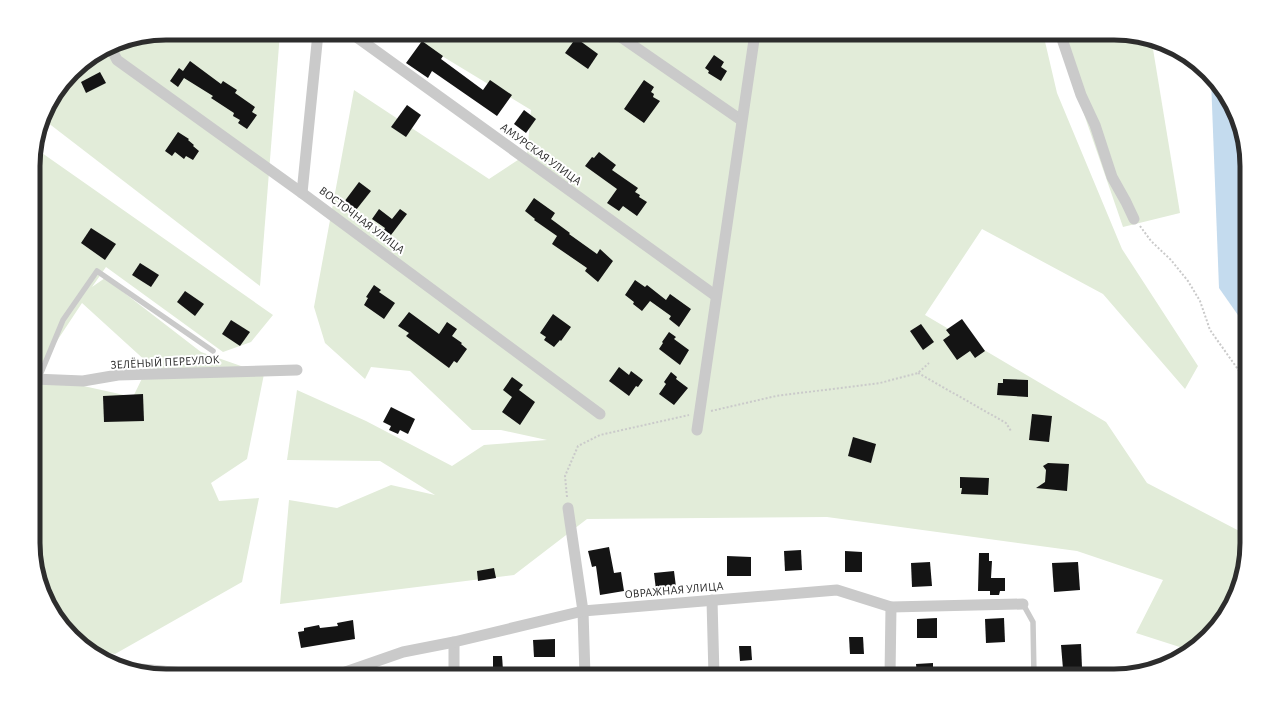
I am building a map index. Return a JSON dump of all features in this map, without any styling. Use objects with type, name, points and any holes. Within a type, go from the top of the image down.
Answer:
[{"type":"street","points":[[302,192],[317,40]]},
{"type":"street","name":"АМУРСКАЯ УЛИЦА","points":[[361,40],[716,296]]},
{"type":"street","points":[[625,40],[741,120]]},
{"type":"street","points":[[697,430],[754,40]]},
{"type":"street","points":[[1062,40],[1081,95],[1095,125],[1112,177],[1134,219]]},
{"type":"street","name":"ВОСТОЧНАЯ УЛИЦА","points":[[113,52],[117,60],[302,192],[600,414]]},
{"type":"street","name":"ЗЕЛЁНЫЙ ПЕРЕУЛОК","points":[[40,380],[83,381],[118,375],[297,370]]},
{"type":"street","points":[[568,508],[583,611],[585,669]]},
{"type":"street","name":"ОВРАЖНАЯ УЛИЦА","points":[[354,669],[402,652],[454,642],[583,611],[837,590],[891,607],[1023,604]]},
{"type":"street","points":[[712,600],[714,669]]},
{"type":"street","points":[[890,669],[891,607]]},
{"type":"street","points":[[454,642],[454,669]]},
{"type":"lane","points":[[40,371],[63,320],[97,271],[213,351]]},
{"type":"lane","points":[[1023,604],[1033,622],[1034,669]]},
{"type":"path","points":[[1134,219],[1151,241],[1188,281],[1200,301],[1210,330],[1240,372]]},
{"type":"path","points":[[707,412],[776,396],[880,383],[918,373],[929,363]]},
{"type":"path","points":[[918,373],[1006,423],[1011,431]]},
{"type":"path","points":[[568,508],[565,476],[578,446],[600,435],[692,415]]},
{"type":"green space","points":[[166,40],[279,40],[260,286],[48,123],[57,103],[66,89],[89,66],[118,50],[141,42]]},
{"type":"green space","points":[[416,40],[1045,40],[1057,93],[1122,249],[1198,366],[1185,389],[1103,294],[982,229],[925,315],[1106,422],[1147,483],[1240,531],[1238,568],[1227,599],[1219,613],[1197,638],[1184,648],[1136,633],[1163,580],[1077,551],[827,517],[587,519],[514,575],[280,604],[289,500],[337,508],[391,485],[435,495],[380,461],[287,460],[297,390],[366,421],[452,466],[484,445],[547,440],[501,430],[472,430],[410,371],[371,367],[365,379],[325,343],[314,307],[354,90],[489,179],[527,154],[531,110]]},
{"type":"green space","points":[[1058,40],[1131,41],[1153,46],[1180,213],[1123,227]]},
{"type":"green space","points":[[41,152],[273,315],[251,342],[223,352],[106,267],[92,287],[105,278],[201,352],[264,374],[247,459],[211,483],[219,501],[259,498],[242,582],[115,654],[102,651],[96,648],[71,626],[53,599],[44,576],[40,543],[40,376],[133,397],[149,364],[82,303],[41,365]]},
{"type":"water","points":[[1211,86],[1227,110],[1236,133],[1239,149],[1240,318],[1219,288]]},
{"type":"building","points":[[575,40],[579,40],[598,54],[588,69],[565,53]]},
{"type":"building","points":[[422,41],[443,56],[441,59],[483,90],[490,80],[512,95],[497,116],[432,71],[428,78],[406,63]]},
{"type":"building","points":[[714,55],[724,62],[721,67],[727,71],[721,81],[708,73],[709,71],[705,68]]},
{"type":"building","points":[[190,61],[221,84],[223,81],[237,90],[235,93],[255,107],[252,112],[257,115],[247,129],[238,123],[240,120],[233,116],[234,113],[211,98],[213,96],[184,78],[178,87],[170,81],[179,68],[183,71]]},
{"type":"building","points":[[100,72],[106,83],[86,93],[81,82]]},
{"type":"building","points":[[644,80],[654,87],[651,92],[654,94],[653,97],[660,101],[644,123],[624,109]]},
{"type":"building","points":[[407,105],[421,115],[406,137],[391,127]]},
{"type":"building","points":[[524,110],[536,119],[526,133],[514,124]]},
{"type":"building","points":[[178,132],[189,139],[188,140],[194,145],[193,146],[199,151],[193,160],[186,156],[184,159],[175,152],[172,156],[165,151]]},
{"type":"building","points":[[599,152],[616,165],[612,170],[638,188],[635,192],[640,195],[639,197],[647,202],[637,216],[623,206],[619,211],[607,203],[617,189],[585,166],[592,157],[594,158]]},
{"type":"building","points":[[359,182],[371,191],[356,210],[344,202]]},
{"type":"building","points":[[534,198],[555,213],[551,219],[570,233],[569,234],[597,254],[600,249],[613,261],[598,282],[585,271],[587,268],[552,244],[557,236],[534,220],[535,219],[525,211]]},
{"type":"building","points":[[379,209],[392,219],[400,209],[407,214],[391,235],[384,230],[385,228],[372,219]]},
{"type":"building","points":[[91,228],[116,244],[105,260],[81,243]]},
{"type":"building","points":[[140,263],[159,275],[151,287],[132,275]]},
{"type":"building","points":[[635,280],[645,287],[647,285],[666,300],[670,294],[691,309],[679,327],[669,319],[671,316],[650,301],[642,311],[633,304],[634,302],[625,295]]},
{"type":"building","points":[[374,285],[381,290],[379,292],[395,303],[384,319],[364,305],[368,298],[366,297]]},
{"type":"building","points":[[185,291],[204,304],[195,316],[177,302]]},
{"type":"building","points":[[409,312],[439,334],[447,322],[457,329],[452,336],[462,343],[461,344],[467,349],[457,363],[454,361],[449,368],[406,336],[409,333],[398,326]]},
{"type":"building","points":[[553,314],[571,327],[561,341],[560,340],[554,347],[544,340],[546,337],[540,333]]},
{"type":"building","points":[[962,319],[985,351],[975,358],[970,351],[957,360],[943,340],[950,335],[946,330]]},
{"type":"building","points":[[231,320],[250,332],[240,346],[222,334]]},
{"type":"building","points":[[921,324],[934,342],[923,350],[910,331]]},
{"type":"building","points":[[669,332],[676,337],[674,339],[689,350],[680,365],[659,349]]},
{"type":"building","points":[[619,367],[629,375],[631,371],[643,380],[638,387],[636,386],[629,396],[609,381]]},
{"type":"building","points":[[671,372],[677,377],[676,379],[688,388],[674,405],[659,394],[666,384],[664,382]]},
{"type":"building","points":[[512,377],[523,385],[519,390],[535,402],[520,425],[502,412],[512,397],[503,390]]},
{"type":"building","points":[[1003,379],[1028,380],[1028,397],[997,395],[998,383],[1003,383]]},
{"type":"building","points":[[143,394],[144,421],[104,422],[103,396]]},
{"type":"building","points":[[391,407],[415,419],[408,434],[400,430],[398,434],[389,430],[391,426],[383,422]]},
{"type":"building","points":[[1032,414],[1052,416],[1049,442],[1029,440]]},
{"type":"building","points":[[853,437],[876,444],[871,463],[848,456]]},
{"type":"building","points":[[1048,463],[1069,464],[1067,491],[1036,488],[1045,482],[1046,470],[1043,466]]},
{"type":"building","points":[[960,477],[989,478],[988,495],[961,494],[962,488],[960,488]]},
{"type":"building","points":[[609,547],[614,573],[621,572],[624,591],[600,595],[596,566],[592,567],[588,551]]},
{"type":"building","points":[[801,550],[802,570],[785,571],[784,551]]},
{"type":"building","points":[[845,551],[862,552],[862,572],[845,572]]},
{"type":"building","points":[[979,553],[989,553],[989,561],[992,561],[991,578],[1005,578],[1005,591],[1000,591],[999,595],[990,595],[990,591],[978,591]]},
{"type":"building","points":[[727,556],[751,557],[751,576],[727,576]]},
{"type":"building","points":[[930,562],[932,586],[912,587],[911,563]]},
{"type":"building","points":[[1078,562],[1080,590],[1054,592],[1052,563]]},
{"type":"building","points":[[494,568],[496,578],[478,581],[477,571]]},
{"type":"building","points":[[674,571],[676,587],[656,590],[654,573]]},
{"type":"building","points":[[937,618],[937,638],[917,638],[917,619]]},
{"type":"building","points":[[1004,618],[1005,642],[986,643],[985,619]]},
{"type":"building","points":[[353,620],[355,639],[301,648],[298,632],[304,631],[304,628],[319,625],[320,628],[338,626],[337,623]]},
{"type":"building","points":[[849,637],[863,637],[864,654],[850,654]]},
{"type":"building","points":[[555,639],[555,657],[534,657],[533,640]]},
{"type":"building","points":[[1081,644],[1082,668],[1063,669],[1061,645]]},
{"type":"building","points":[[739,646],[751,646],[752,660],[740,661]]},
{"type":"building","points":[[493,656],[502,656],[503,669],[493,669]]},
{"type":"building","points":[[933,663],[933,669],[916,669],[916,664]]}]
